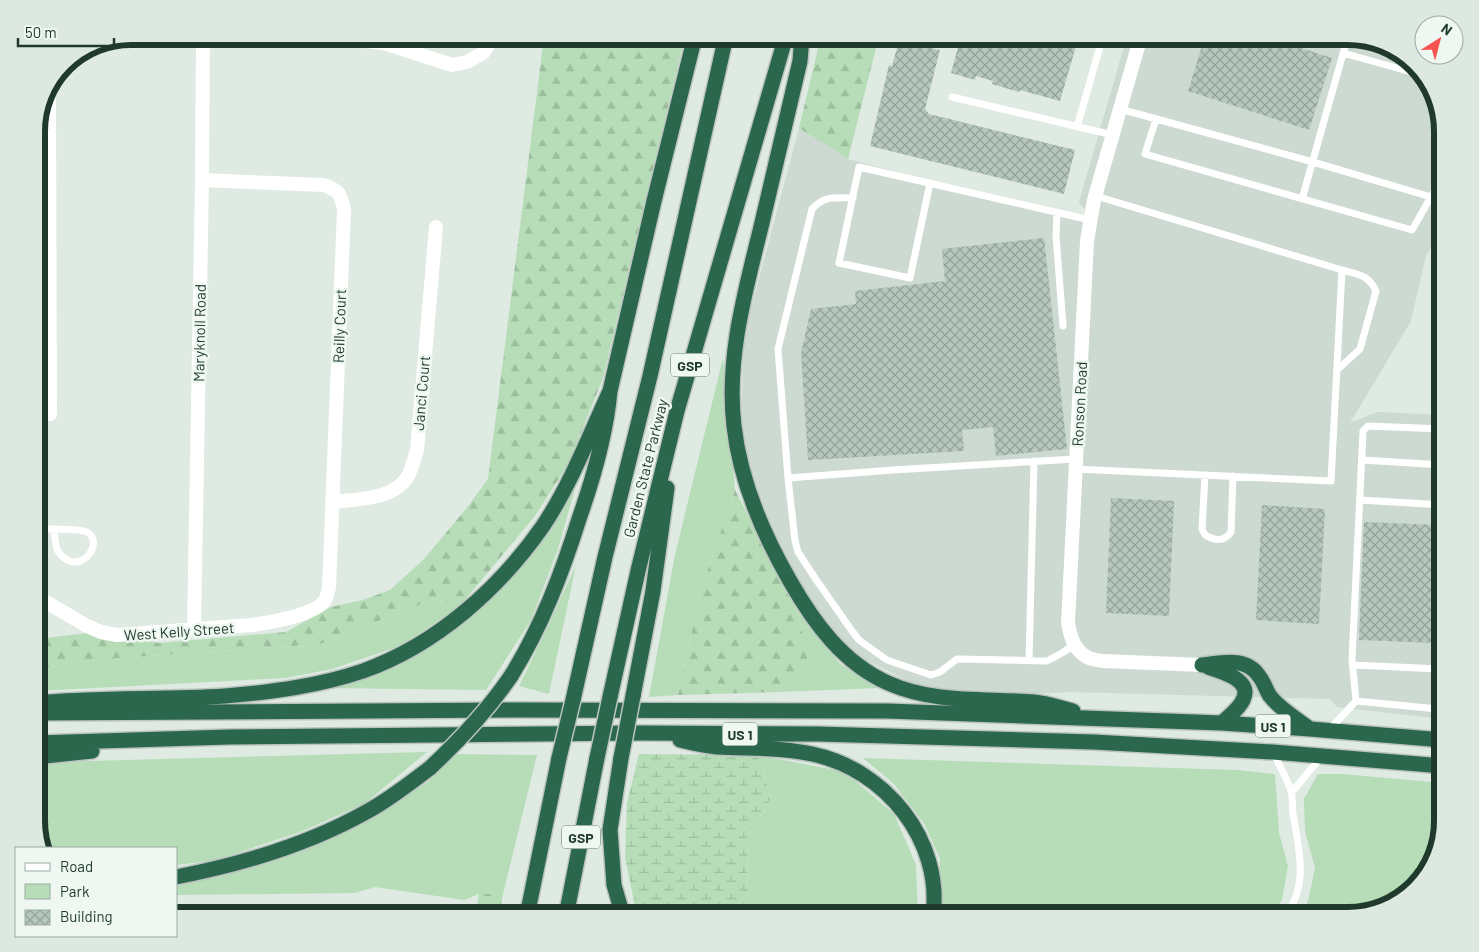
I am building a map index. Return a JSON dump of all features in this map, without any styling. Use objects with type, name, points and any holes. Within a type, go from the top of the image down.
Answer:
[{"type":"highway","points":[[178,877],[261,857],[300,844],[368,812],[430,768],[475,724],[495,700],[511,676],[528,648],[564,567],[589,490],[654,201],[693,45]]},
{"type":"highway","name":"Garden State Parkway","points":[[529,907],[559,758],[605,557],[650,376],[724,45]]},
{"type":"highway","name":"Garden State Parkway","points":[[568,907],[610,697],[677,411],[783,45]]},
{"type":"highway","points":[[801,45],[800,61],[741,309],[734,367],[734,424],[740,461],[752,501],[770,544],[803,603],[822,631],[842,653],[877,677],[901,688],[931,696],[1037,702],[1103,718]]},
{"type":"highway","points":[[45,703],[225,696],[298,687],[333,680],[364,670],[418,644],[465,612],[488,591],[528,546],[543,525],[573,474],[610,391]]},
{"type":"highway","points":[[620,907],[614,885],[610,830],[621,758],[653,591],[677,411]]},
{"type":"highway","points":[[1202,666],[1232,662],[1247,665],[1259,676],[1275,701],[1310,729]]},
{"type":"highway","points":[[1202,666],[1233,676],[1244,687],[1245,694],[1243,700],[1222,723]]},
{"type":"highway","name":"US 1","points":[[45,714],[514,710],[897,712],[1222,723],[1434,738]]},
{"type":"highway","points":[[641,733],[714,747],[800,751],[846,765],[883,790],[902,809],[912,823],[921,840],[932,874],[933,907]]},
{"type":"highway","name":"US 1","points":[[45,743],[229,737],[641,733],[818,734],[1094,742],[1273,752],[1434,765]]},
{"type":"highway","points":[[45,755],[229,737]]},
{"type":"street","name":"Maryknoll Road","points":[[194,629],[203,45]]},
{"type":"street","points":[[390,45],[452,65],[467,62],[483,53],[489,45]]},
{"type":"street","name":"Ronson Road","points":[[1075,644],[1070,636],[1068,623],[1087,241],[1096,196],[1138,45]]},
{"type":"street","points":[[45,162],[48,108]]},
{"type":"street","name":"Reilly Court","points":[[202,180],[324,185],[336,189],[342,197],[344,208],[333,502],[326,599]]},
{"type":"street","name":"Janci Court","points":[[333,502],[384,494],[396,488],[407,478],[412,466],[417,450],[436,227]]},
{"type":"street","points":[[45,361],[50,414]]},
{"type":"street","name":"West Kelly Street","points":[[45,601],[88,626],[101,632],[117,635],[272,623],[318,607],[326,599]]},
{"type":"street","points":[[1075,644],[1082,654],[1089,658],[1103,661],[1202,666]]},
{"type":"lane","points":[[1077,127],[1100,45]]},
{"type":"lane","points":[[1302,199],[1345,45]]},
{"type":"lane","points":[[1343,53],[1411,72]]},
{"type":"lane","points":[[952,97],[1113,135]]},
{"type":"lane","points":[[1120,109],[1431,197]]},
{"type":"lane","points":[[1156,119],[1145,154],[1412,230],[1434,192]]},
{"type":"lane","points":[[930,183],[910,278],[839,263],[860,167],[1057,212],[1090,220]]},
{"type":"lane","points":[[1096,196],[1364,277],[1372,283],[1376,291],[1360,349],[1337,370]]},
{"type":"lane","points":[[853,198],[826,198],[817,202],[812,208],[778,349],[788,478],[798,552],[859,640],[888,660],[924,674],[931,675],[940,672],[957,659],[1047,660],[1075,644]]},
{"type":"lane","points":[[1057,212],[1056,236],[1062,326]]},
{"type":"lane","points":[[788,478],[1034,461],[1205,475],[1331,481],[1342,270]]},
{"type":"lane","points":[[1329,730],[1356,701],[1353,665],[1363,431],[1368,426],[1434,429]]},
{"type":"lane","points":[[1362,460],[1434,464]]},
{"type":"lane","points":[[1029,661],[1034,461]]},
{"type":"lane","points":[[1205,475],[1202,529],[1205,535],[1215,540],[1222,540],[1231,532],[1233,476]]},
{"type":"lane","points":[[1360,500],[1434,504]]},
{"type":"lane","points":[[45,528],[54,529],[85,531],[90,534],[93,540],[92,550],[85,559],[79,562],[68,561],[56,548],[54,529]]},
{"type":"lane","points":[[1353,665],[1434,669]]},
{"type":"lane","points":[[1356,701],[1434,709]]},
{"type":"lane","points":[[1273,752],[1292,792],[1292,808],[1300,857],[1301,878],[1296,896],[1290,907]]},
{"type":"lane","points":[[1292,792],[1322,756]]},
{"type":"shaded area","points":[[1124,45],[1359,46],[1381,52],[1405,66],[1413,74],[1427,98],[1433,120],[1434,242],[1426,256],[1411,321],[1350,423],[1377,412],[1434,415],[1434,718],[1337,707],[1330,699],[1070,692],[995,696],[920,687],[864,659],[831,634],[799,582],[773,529],[751,476],[741,421],[744,335],[799,128],[848,159],[1096,225],[1079,202]]},
{"type":"green space","points":[[543,45],[683,45],[603,378],[569,463],[535,516],[459,607],[434,599],[320,644],[119,658],[45,668],[45,638],[89,633],[160,643],[286,632],[331,607],[363,600],[390,590],[424,559],[466,509],[488,479]]},
{"type":"green space","points":[[819,45],[877,45],[848,159],[799,128]]},
{"type":"green space","points":[[723,358],[735,490],[700,592],[678,695],[649,697],[675,555]]},
{"type":"green space","points":[[576,486],[557,552],[531,620],[486,690],[325,688],[405,659],[485,604],[534,550]]},
{"type":"green space","points":[[735,490],[798,612],[810,671],[779,692],[678,695],[700,592]]},
{"type":"green space","points":[[576,565],[549,694],[519,686],[544,635]]},
{"type":"green space","points":[[434,599],[459,607],[400,646],[332,669],[285,678],[45,691],[45,668],[119,658],[320,644]]},
{"type":"green space","points":[[798,612],[840,664],[880,688],[779,692],[810,671]]},
{"type":"green space","points":[[427,752],[364,804],[300,832],[216,860],[178,865],[178,847],[49,847],[45,826],[45,763]]},
{"type":"green space","points":[[455,754],[537,755],[503,894],[479,894],[464,900],[375,887],[355,893],[178,895],[178,886],[217,877],[303,851],[372,818],[429,781]]},
{"type":"green space","points":[[639,754],[758,755],[771,798],[747,838],[748,899],[744,907],[635,907],[625,857],[627,803]]},
{"type":"green space","points":[[758,755],[845,772],[894,814],[916,865],[918,907],[744,907],[748,899],[747,838],[771,798]]},
{"type":"green space","points":[[863,758],[1237,770],[1275,774],[1279,833],[1288,866],[1282,900],[1277,907],[1021,907],[960,904],[939,907],[940,859],[925,825],[894,784]]},
{"type":"green space","points":[[1318,774],[1342,774],[1434,782],[1433,832],[1425,859],[1409,882],[1381,900],[1359,906],[1305,907],[1315,868],[1305,831],[1304,799]]},
{"type":"green space","points":[[479,894],[503,894],[501,907],[477,907]]},
{"type":"green space","points":[[960,904],[960,907],[950,907]]},
{"type":"green space","points":[[960,904],[1021,907],[960,907]]},
{"type":"building","points":[[898,45],[917,45],[940,50],[925,109],[929,114],[1075,150],[1064,194],[870,146],[889,65],[892,66]]},
{"type":"building","points":[[959,45],[1025,45],[1032,48],[1033,45],[1076,45],[1060,101],[992,84],[993,81],[976,76],[975,80],[951,73]]},
{"type":"building","points":[[1202,45],[1292,45],[1332,58],[1309,130],[1188,91]]},
{"type":"building","points":[[1044,238],[1067,449],[996,456],[993,427],[962,430],[964,451],[808,460],[801,353],[811,309],[856,304],[855,291],[945,281],[942,249]]},
{"type":"building","points":[[1111,498],[1174,501],[1169,616],[1106,613]]},
{"type":"building","points":[[1262,505],[1325,509],[1319,624],[1256,620]]},
{"type":"building","points":[[1364,522],[1434,525],[1434,643],[1359,640]]}]
